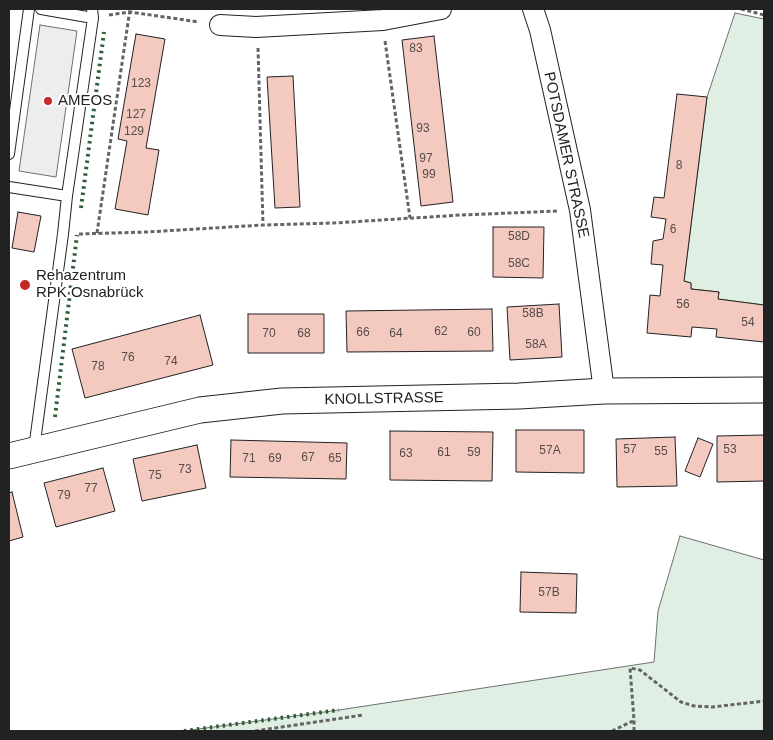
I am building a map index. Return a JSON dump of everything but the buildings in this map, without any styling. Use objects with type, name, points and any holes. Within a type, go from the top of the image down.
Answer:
[{"type":"street","points":[[220,25],[256,27],[383,20],[441,9]]},
{"type":"street","name":"POTSDAMER STRASSE","points":[[533,9],[540,30],[580,210],[604,391]]},
{"type":"street","name":"KNOLLSTRASSE","points":[[9,456],[200,410],[282,401],[519,396],[604,391],[764,390]]},
{"type":"lane","points":[[9,154],[29,9]]},
{"type":"lane","points":[[34,450],[92,13],[41,9]]},
{"type":"lane","points":[[9,187],[67,196]]},
{"type":"path","points":[[741,9],[764,15]]},
{"type":"path","points":[[220,25],[130,10],[98,233],[580,210]]},
{"type":"path","points":[[383,20],[410,218]]},
{"type":"path","points":[[256,27],[263,225]]},
{"type":"path","points":[[634,731],[630,668],[640,670],[681,702],[694,706],[712,707],[764,701]]},
{"type":"path","points":[[255,731],[363,715]]},
{"type":"path","points":[[612,731],[634,720]]},
{"type":"green space","points":[[735,13],[764,19],[764,305],[718,299],[719,292],[691,289],[691,283],[684,281],[707,97]]},
{"type":"green space","points":[[680,536],[764,560],[764,731],[184,731],[339,710],[654,662],[658,611]]},
{"type":"shaded area","name":"AMEOS","points":[[40,25],[77,31],[56,177],[19,171]]},
{"type":"hedge","points":[[81,208],[104,32]]},
{"type":"hedge","points":[[55,417],[77,235]]},
{"type":"hedge","points":[[184,731],[339,710]]},
{"type":"place","name":"AMEOS","points":[[48,101]]},
{"type":"place","name":"Rehazentrum RPK Osnabrück","points":[[25,285]]}]
